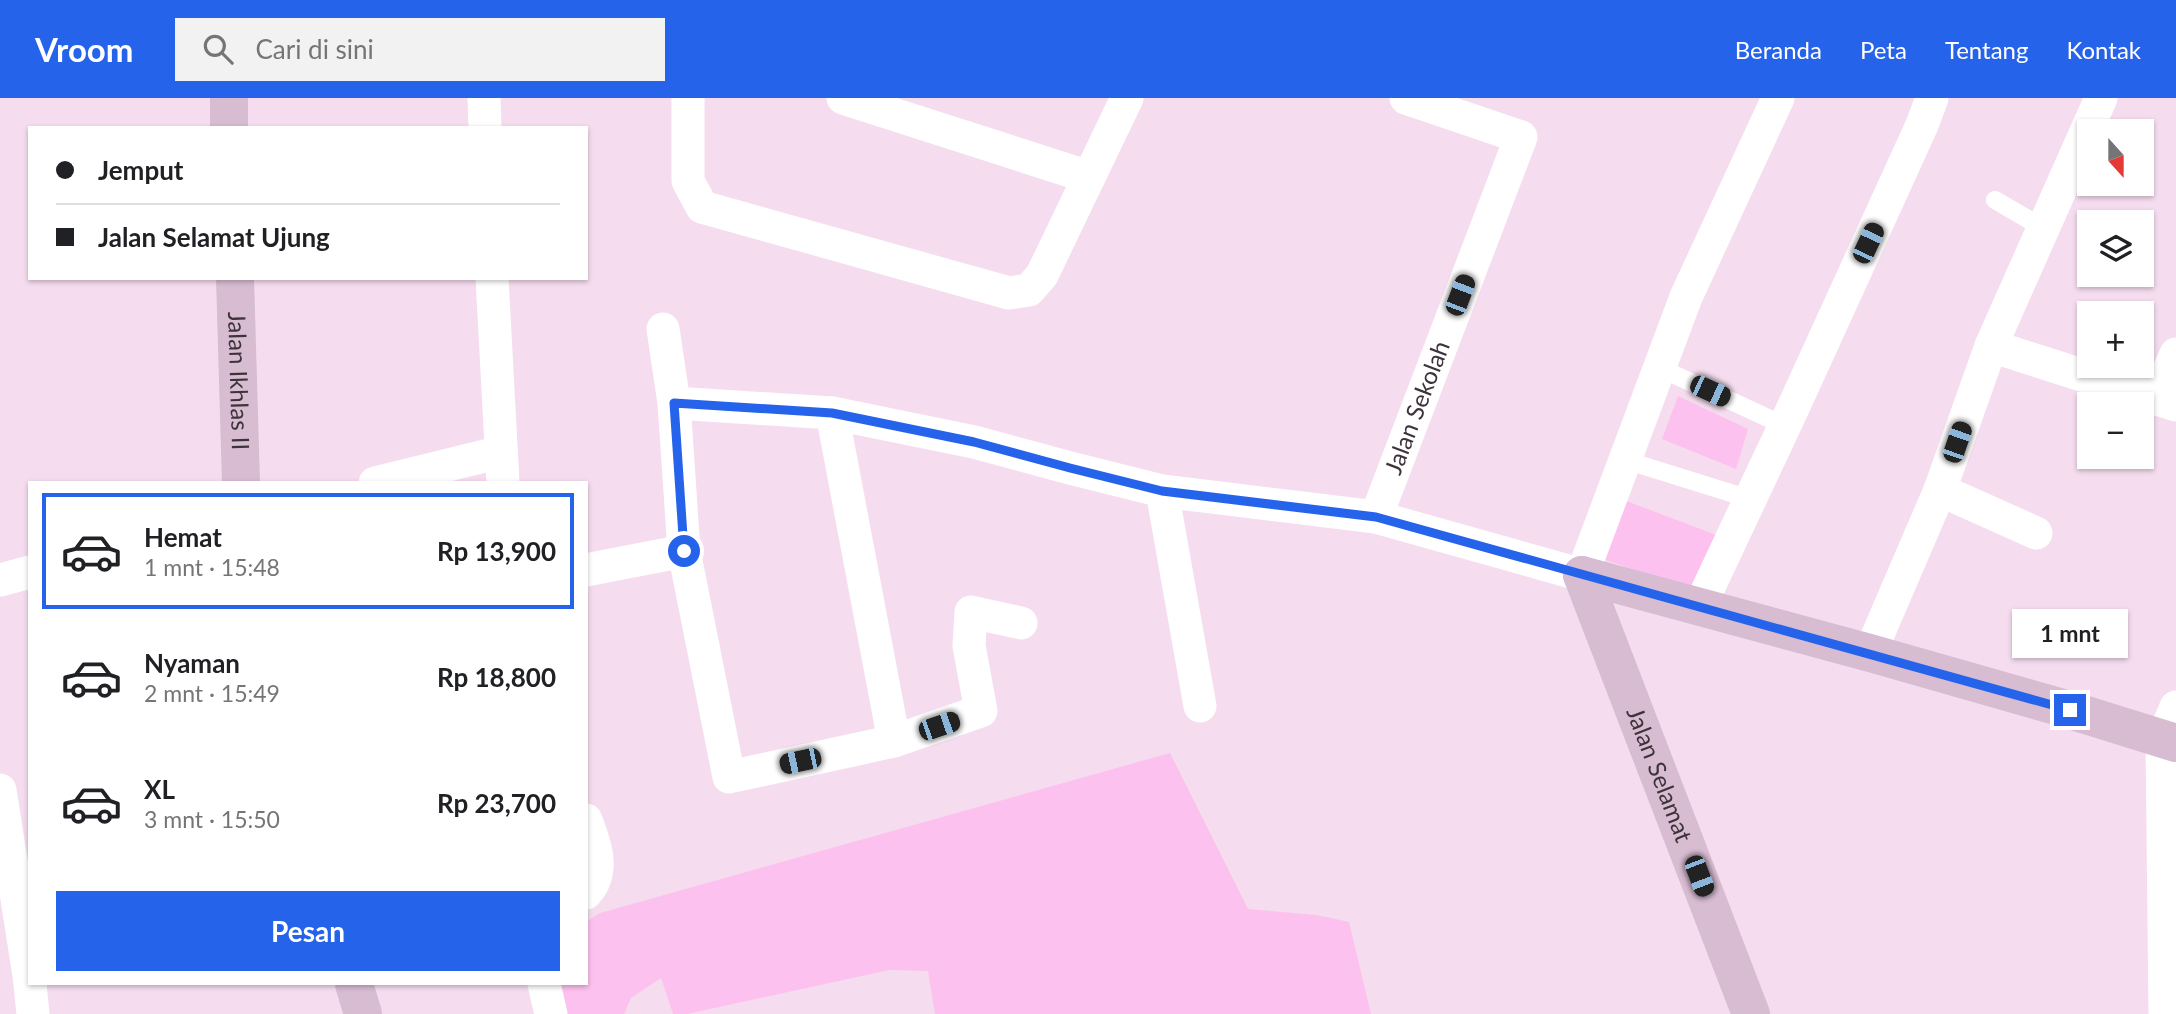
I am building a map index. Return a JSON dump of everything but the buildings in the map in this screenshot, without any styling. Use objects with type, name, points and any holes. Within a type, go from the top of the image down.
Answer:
[{"type":"street","points":[[229,98],[229,126]]},
{"type":"street","points":[[484,98],[485,126]]},
{"type":"street","points":[[688,98],[688,181],[702,207],[1009,293],[1029,290],[1042,275],[1127,98]]},
{"type":"street","points":[[843,98],[1089,177]]},
{"type":"street","name":"Jalan Sekolah","points":[[1376,517],[1521,137],[1406,98]]},
{"type":"street","points":[[1582,575],[1686,297],[1778,98]]},
{"type":"street","points":[[1699,608],[1785,426],[1932,98]]},
{"type":"street","points":[[1870,653],[1940,490],[1991,346],[2101,98]]},
{"type":"street","name":"Jalan Ikhlas II","points":[[234,280],[241,481]]},
{"type":"street","points":[[391,481],[502,467],[492,280]]},
{"type":"street","points":[[663,329],[674,403],[684,551],[729,777],[894,741],[981,711],[968,646],[971,612],[1021,623]]},
{"type":"street","points":[[1991,346],[2166,402],[2176,354]]},
{"type":"street","points":[[674,403],[832,413],[974,442],[1162,491],[1376,517],[2070,710],[2171,730],[2165,1014]]},
{"type":"street","points":[[832,413],[894,741]]},
{"type":"street","points":[[1940,490],[2036,533]]},
{"type":"street","points":[[1162,491],[1200,706]]},
{"type":"street","points":[[588,570],[684,551]]},
{"type":"street","points":[[0,580],[28,573]]},
{"type":"street","name":"Jalan Selamat","points":[[1582,575],[1751,1014]]},
{"type":"street","points":[[0,790],[28,970]]},
{"type":"street","points":[[588,826],[598,855],[596,879],[588,890]]},
{"type":"street","points":[[30,985],[33,1014]]},
{"type":"street","points":[[354,985],[363,1014]]},
{"type":"street","points":[[544,985],[551,1014]]},
{"type":"lane","points":[[1994,200],[2043,228]]},
{"type":"lane","points":[[1660,368],[1785,426]]},
{"type":"lane","points":[[1625,460],[1750,499]]},
{"type":"shaded area","points":[[1678,396],[1748,429],[1736,469],[1662,439]]},
{"type":"shaded area","points":[[1621,499],[1719,536],[1696,591],[1600,558]]},
{"type":"shaded area","points":[[1170,753],[1248,909],[1317,915],[1349,922],[1371,1014],[935,1014],[928,971],[889,970],[687,1014],[673,1014],[661,978],[631,998],[624,1014],[566,1014],[560,985],[588,985],[588,921],[600,913]]},
{"type":"route","points":[[684,551],[674,403],[832,413],[974,442],[1162,491],[1376,517],[2070,710]]}]
